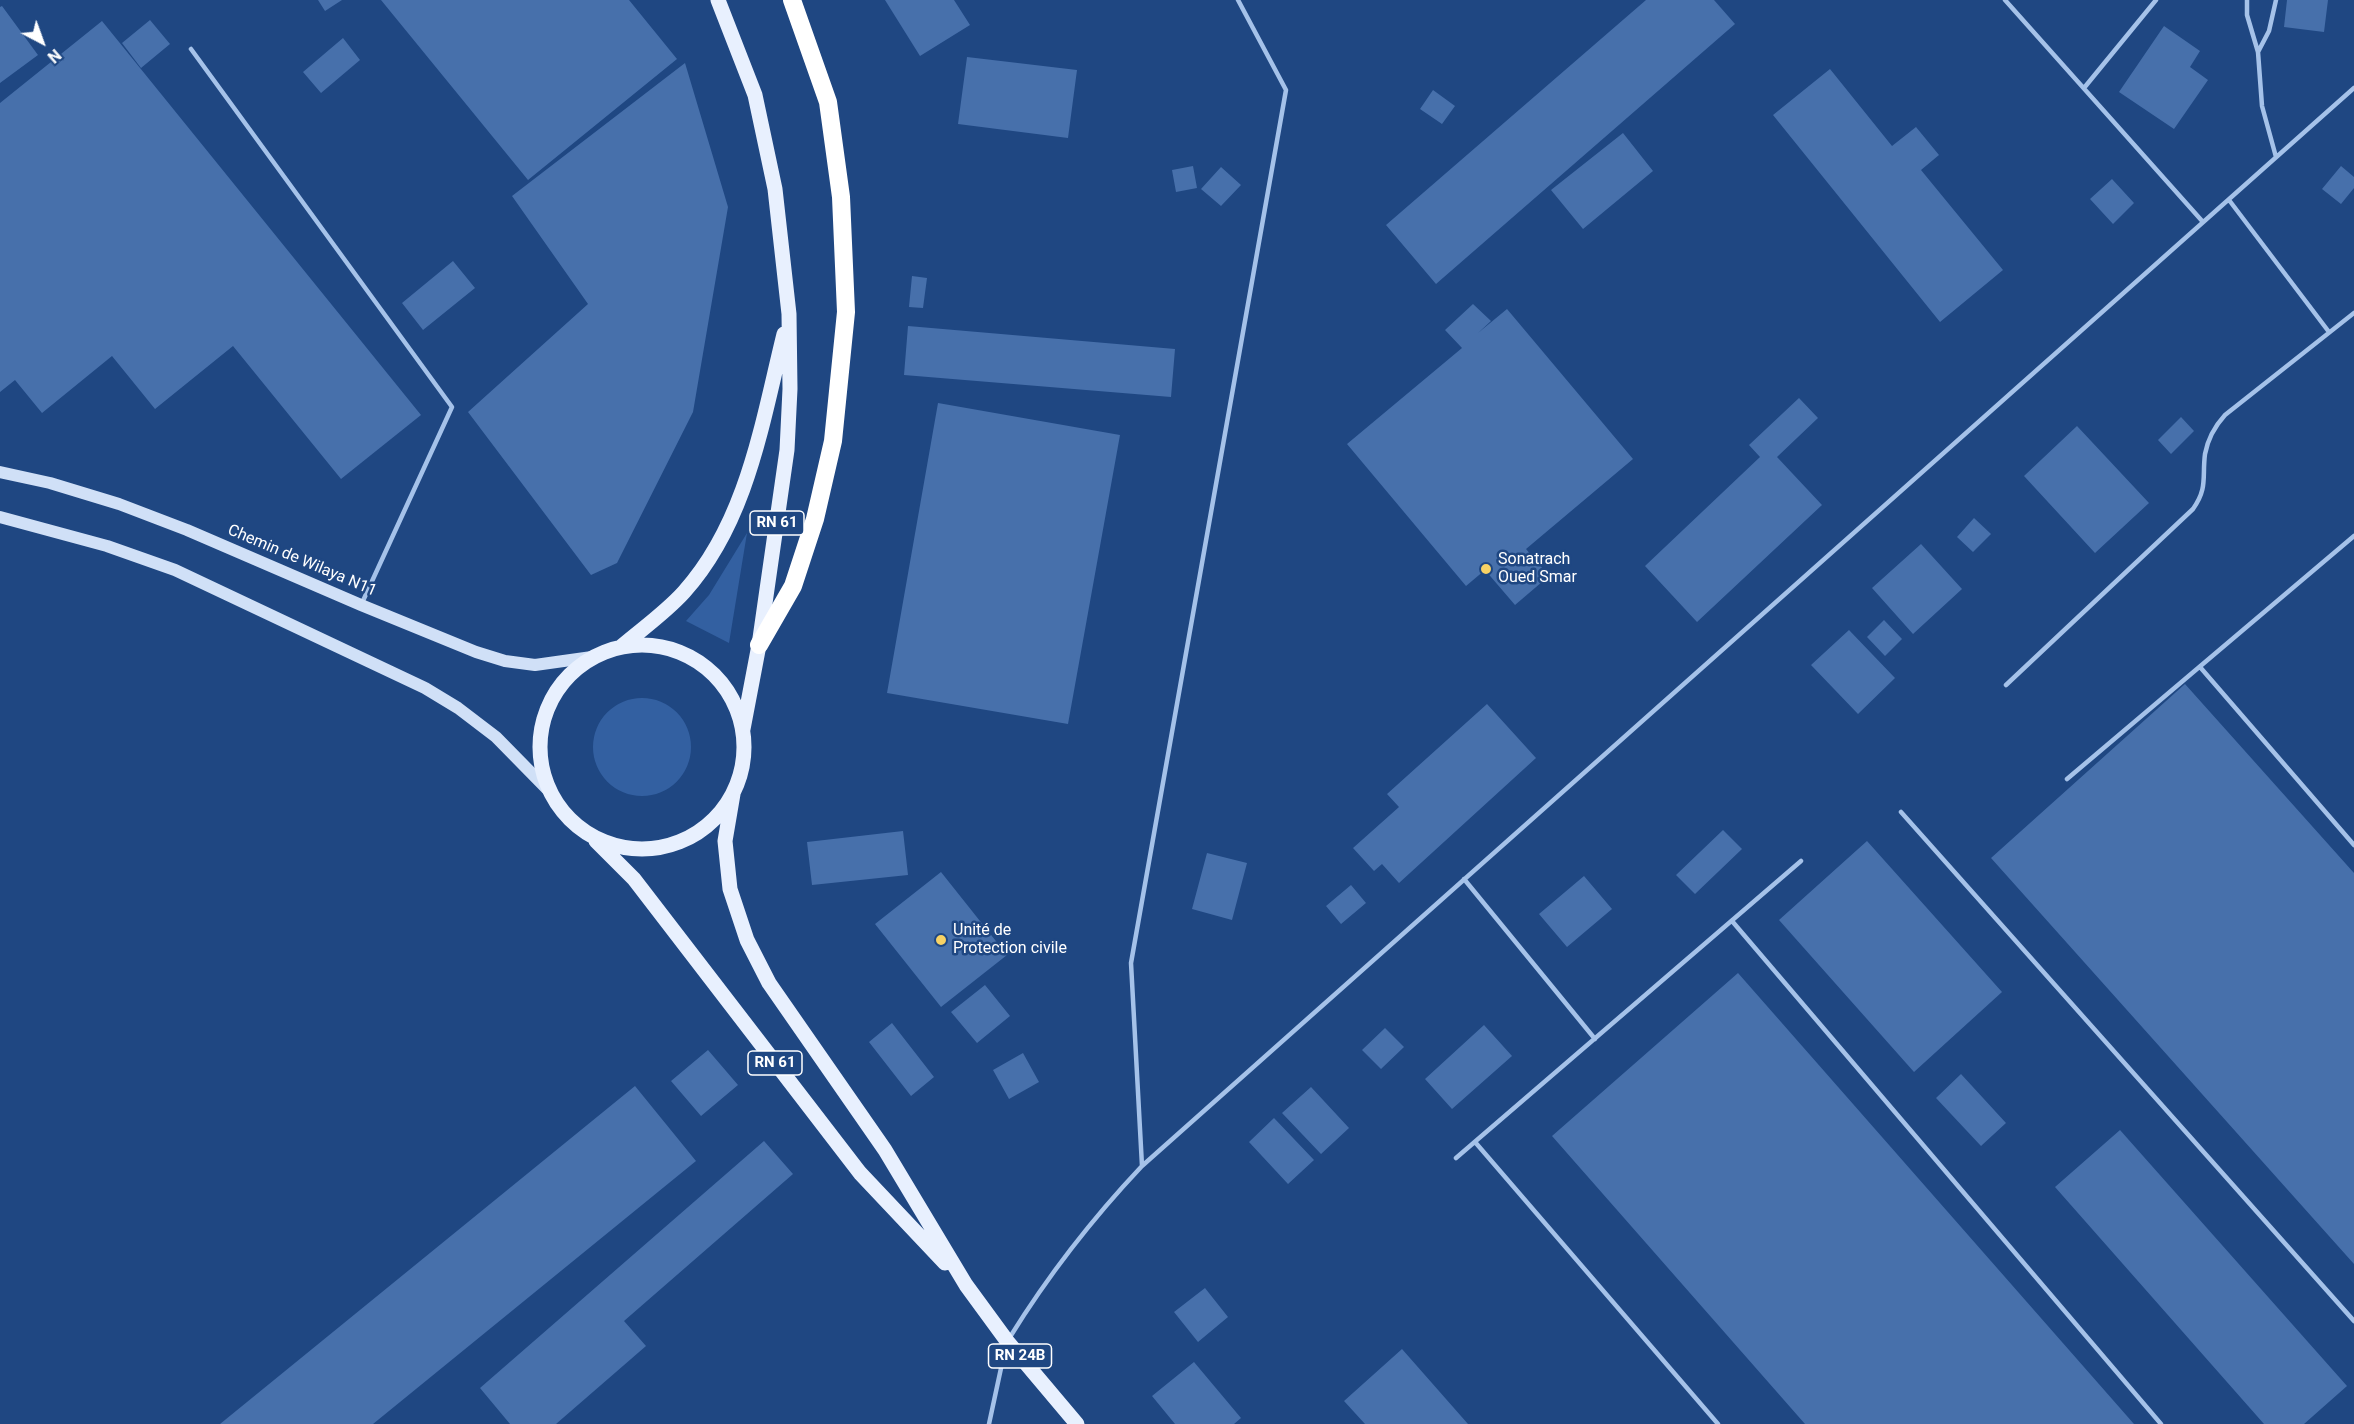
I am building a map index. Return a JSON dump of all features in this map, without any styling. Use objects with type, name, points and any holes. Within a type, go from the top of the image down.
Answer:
[{"type":"highway","points":[[759,645],[793,586],[815,519],[833,441],[846,312],[841,197],[828,102],[792,0]]},
{"type":"main road","name":"RN 61","points":[[718,0],[755,95],[775,189],[789,314],[790,389],[787,450],[759,645],[743,729]]},
{"type":"main road","name":"RN 61","points":[[622,646],[683,594],[724,538],[759,437],[789,314]]},
{"type":"main road","name":"Chemin de Wilaya N11","points":[[0,472],[50,483],[119,504],[187,530],[360,605],[476,652],[505,661],[535,664],[592,657]]},
{"type":"main road","points":[[0,517],[107,546],[175,570],[425,688],[458,708],[496,736],[549,791],[567,817],[591,836],[620,847],[653,848],[685,840],[712,821],[732,794],[743,763],[743,729],[732,698],[712,672],[685,654],[653,645],[622,646],[592,657],[568,676],[550,701],[540,731],[540,762],[549,791]]},
{"type":"main road","name":"RN 61","points":[[732,794],[725,841],[730,889],[747,940],[769,983],[885,1150],[966,1285]]},
{"type":"main road","name":"RN 61","points":[[591,836],[634,879],[860,1173],[966,1285]]},
{"type":"main road","name":"RN 24B","points":[[966,1285],[1007,1341],[1077,1424]]},
{"type":"lane","points":[[1142,1166],[1131,963],[1286,90],[1238,0]]},
{"type":"lane","points":[[2005,0],[2203,222]]},
{"type":"lane","points":[[2084,88],[2156,0]]},
{"type":"lane","points":[[2247,0],[2247,15],[2258,52],[2262,106],[2276,157]]},
{"type":"lane","points":[[2258,52],[2269,31],[2276,0]]},
{"type":"lane","points":[[190,49],[452,407],[360,605]]},
{"type":"lane","points":[[989,1424],[1007,1341],[1042,1285],[1073,1243],[1142,1166],[2354,88]]},
{"type":"lane","points":[[2229,200],[2330,332]]},
{"type":"lane","points":[[2006,685],[2193,509],[2204,489],[2206,451],[2210,437],[2225,415],[2354,314]]},
{"type":"lane","points":[[2067,779],[2354,536]]},
{"type":"lane","points":[[2200,667],[2354,845]]},
{"type":"lane","points":[[1901,812],[2354,1321]]},
{"type":"lane","points":[[1456,1158],[1801,861]]},
{"type":"lane","points":[[1464,879],[1595,1039]]},
{"type":"lane","points":[[1732,921],[2161,1424]]},
{"type":"lane","points":[[1475,1142],[1718,1424]]},
{"type":"shaded area","points":[[747,533],[729,643],[686,621],[709,595]]},
{"type":"shaded area","points":[[642,698],[661,702],[676,713],[687,728],[691,747],[687,766],[676,781],[661,792],[642,796],[623,792],[608,781],[597,766],[593,747],[597,728],[608,713],[623,702]]},
{"type":"building","points":[[318,0],[342,0],[325,11]]},
{"type":"building","points":[[381,0],[629,0],[677,59],[528,180]]},
{"type":"building","points":[[885,0],[954,0],[970,25],[920,56]]},
{"type":"building","points":[[1646,0],[1714,0],[1735,24],[1436,284],[1386,225]]},
{"type":"building","points":[[2287,0],[2328,0],[2324,32],[2284,27]]},
{"type":"building","points":[[2,6],[38,55],[0,83],[0,7]]},
{"type":"building","points":[[150,20],[170,44],[141,68],[122,43]]},
{"type":"building","points":[[102,21],[421,415],[341,479],[233,346],[155,409],[112,356],[42,413],[15,380],[0,392],[0,103]]},
{"type":"building","points":[[2164,26],[2200,51],[2190,67],[2208,80],[2174,129],[2119,92]]},
{"type":"building","points":[[343,38],[360,60],[321,93],[303,72]]},
{"type":"building","points":[[967,57],[1077,70],[1068,138],[958,124]]},
{"type":"building","points":[[685,63],[728,207],[693,412],[617,563],[591,575],[468,412],[588,304],[512,196]]},
{"type":"building","points":[[1830,69],[1892,146],[1916,127],[1939,155],[1921,170],[2003,270],[1940,322],[1773,115]]},
{"type":"building","points":[[1433,90],[1455,106],[1442,124],[1420,109]]},
{"type":"building","points":[[1623,133],[1653,171],[1583,229],[1551,190]]},
{"type":"building","points":[[1193,166],[1197,188],[1176,192],[1172,170]]},
{"type":"building","points":[[2341,166],[2354,177],[2354,188],[2341,204],[2322,189]]},
{"type":"building","points":[[1221,167],[1241,185],[1221,206],[1201,189]]},
{"type":"building","points":[[2112,179],[2134,203],[2113,224],[2090,199]]},
{"type":"building","points":[[453,261],[475,288],[423,330],[402,303]]},
{"type":"building","points":[[912,276],[927,278],[923,308],[909,307]]},
{"type":"building","points":[[1473,304],[1491,321],[1478,333],[1507,309],[1633,459],[1526,549],[1549,576],[1515,605],[1485,570],[1466,586],[1347,444],[1462,348],[1445,330]]},
{"type":"building","points":[[908,326],[1175,349],[1171,397],[904,375]]},
{"type":"building","points":[[1799,398],[1818,418],[1777,457],[1822,505],[1697,622],[1645,566],[1760,457],[1749,445]]},
{"type":"building","points":[[938,403],[1120,435],[1068,724],[887,693]]},
{"type":"building","points":[[2181,417],[2194,431],[2171,454],[2158,440]]},
{"type":"building","points":[[2077,426],[2149,503],[2095,553],[2024,476]]},
{"type":"building","points":[[1974,518],[1991,534],[1973,552],[1957,537]]},
{"type":"building","points":[[1921,544],[1962,589],[1913,634],[1872,588]]},
{"type":"building","points":[[1884,620],[1902,639],[1885,656],[1867,637]]},
{"type":"building","points":[[1849,630],[1895,678],[1858,714],[1811,665]]},
{"type":"building","points":[[2185,684],[2354,873],[2354,1264],[1991,858]]},
{"type":"building","points":[[1487,704],[1536,758],[1399,883],[1382,864],[1374,871],[1353,848],[1399,807],[1387,794]]},
{"type":"building","points":[[1723,830],[1742,849],[1695,894],[1676,875]]},
{"type":"building","points":[[903,831],[908,875],[812,885],[807,842]]},
{"type":"building","points":[[1867,841],[2002,992],[1914,1072],[1779,920]]},
{"type":"building","points":[[1207,853],[1247,863],[1232,920],[1192,909]]},
{"type":"building","name":"Unité de Protection civile","points":[[941,872],[1007,955],[941,1007],[875,924]]},
{"type":"building","points":[[1584,876],[1612,909],[1567,947],[1539,914]]},
{"type":"building","points":[[1351,885],[1366,903],[1341,924],[1326,906]]},
{"type":"building","points":[[1738,973],[2134,1424],[1805,1424],[1552,1136]]},
{"type":"building","points":[[985,985],[1010,1016],[977,1043],[951,1012]]},
{"type":"building","points":[[892,1023],[934,1077],[911,1096],[869,1042]]},
{"type":"building","points":[[1484,1025],[1512,1056],[1452,1109],[1425,1079]]},
{"type":"building","points":[[1385,1028],[1404,1047],[1381,1069],[1362,1050]]},
{"type":"building","points":[[708,1050],[738,1085],[701,1116],[671,1081]]},
{"type":"building","points":[[1023,1053],[1039,1082],[1009,1099],[993,1070]]},
{"type":"building","points":[[1961,1074],[2006,1123],[1981,1146],[1936,1098]]},
{"type":"building","points":[[635,1086],[696,1161],[373,1424],[220,1424]]},
{"type":"building","points":[[1311,1087],[1349,1128],[1321,1154],[1282,1113]]},
{"type":"building","points":[[1274,1118],[1314,1160],[1288,1184],[1249,1142]]},
{"type":"building","points":[[2120,1130],[2347,1386],[2304,1424],[2264,1424],[2055,1187]]},
{"type":"building","points":[[764,1141],[793,1174],[624,1321],[646,1346],[556,1424],[510,1424],[480,1388]]},
{"type":"building","points":[[1205,1288],[1228,1317],[1198,1342],[1174,1312]]},
{"type":"building","points":[[1402,1349],[1468,1424],[1365,1424],[1344,1401]]},
{"type":"building","points":[[1194,1362],[1241,1418],[1234,1424],[1175,1424],[1152,1396]]},
{"type":"place","name":"Sonatrach Oued Smar","points":[[1486,569]]},
{"type":"place","name":"Unité de Protection civile","points":[[941,940]]}]
